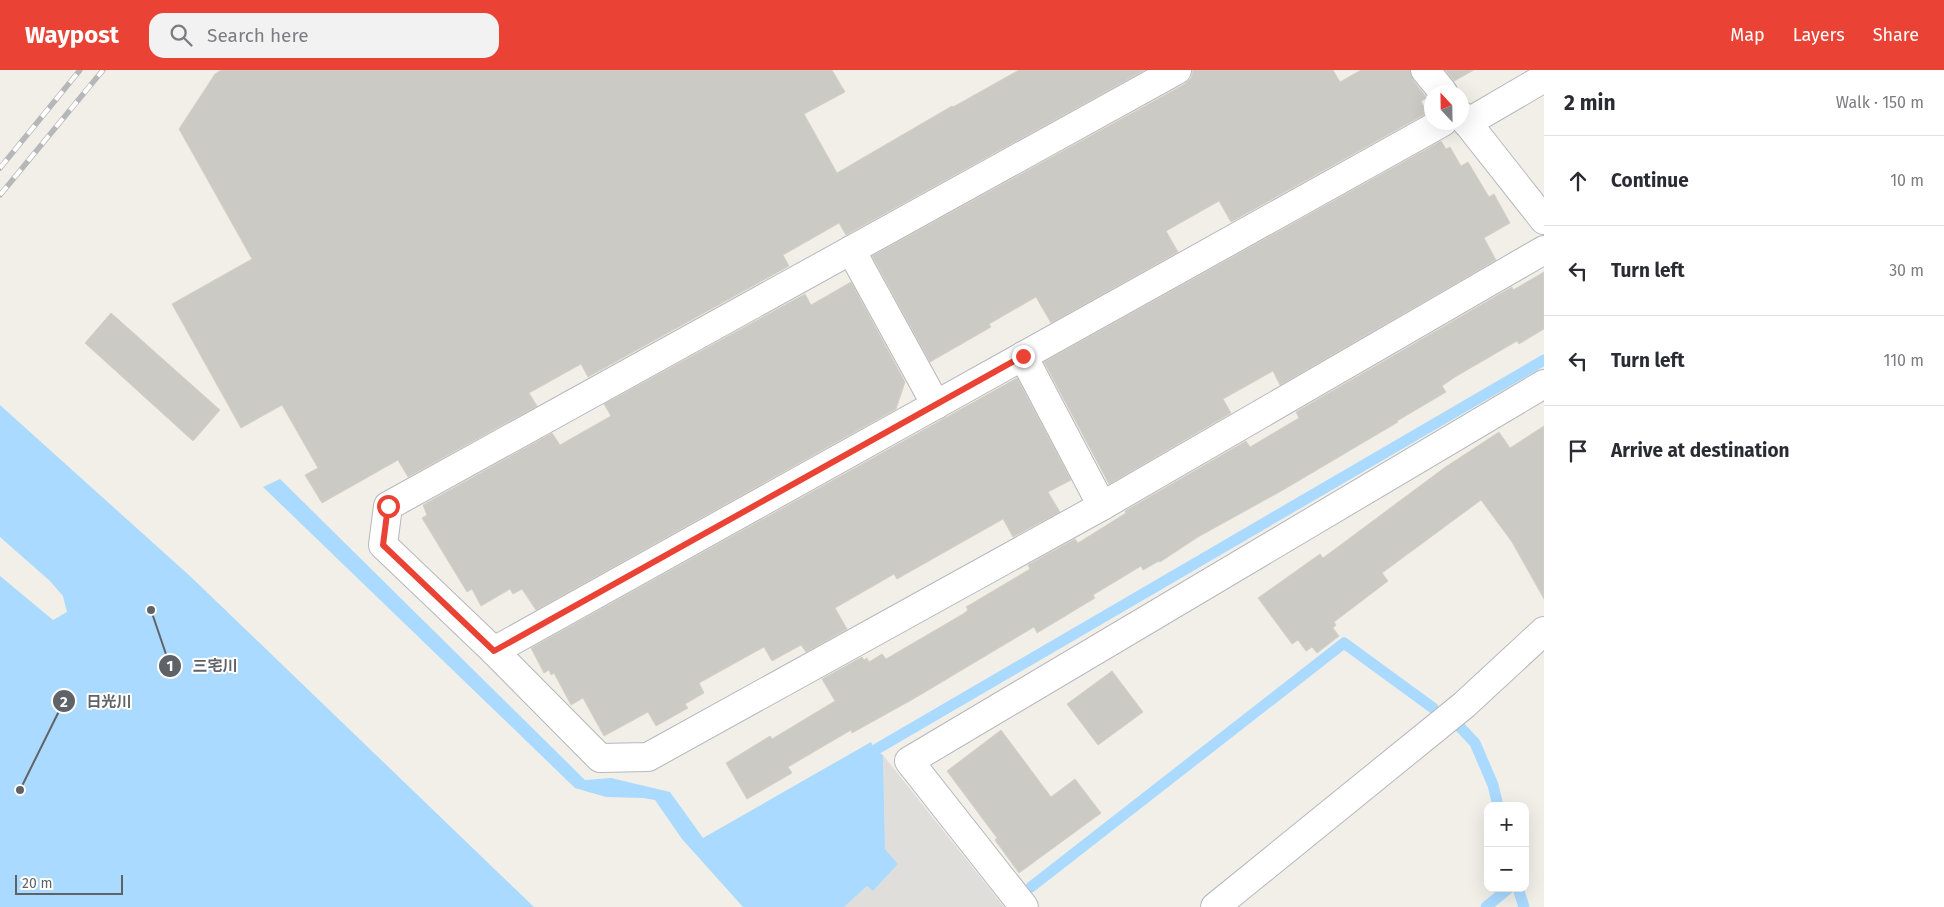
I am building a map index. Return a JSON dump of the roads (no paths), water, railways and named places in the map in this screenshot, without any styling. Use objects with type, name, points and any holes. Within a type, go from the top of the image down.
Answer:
[{"type":"street","points":[[1177,70],[388,506],[383,545],[494,651],[600,758],[648,757],[1102,506],[1544,250]]},
{"type":"street","points":[[1425,70],[1437,85]]},
{"type":"street","points":[[1469,115],[1544,78]]},
{"type":"street","points":[[494,651],[1023,356],[1440,130]]},
{"type":"street","points":[[1465,130],[1544,220]]},
{"type":"street","points":[[851,250],[936,405]]},
{"type":"street","points":[[1023,356],[1102,506]]},
{"type":"street","points":[[1024,907],[909,761],[1544,384]]},
{"type":"street","points":[[1215,907],[1464,705],[1544,631]]},
{"type":"water","points":[[0,405],[191,577],[534,907],[0,907],[0,576],[53,620],[67,612],[63,596],[50,581],[0,537]]},
{"type":"water","points":[[280,479],[585,780],[611,778],[670,792],[703,838],[871,742],[875,750],[883,755],[885,849],[898,864],[873,891],[867,886],[844,907],[743,907],[682,839],[655,800],[606,797],[575,788],[263,487]]},
{"type":"waterway","points":[[869,762],[875,750],[1544,360]]},
{"type":"waterway","points":[[1031,887],[1344,643],[1433,708]]},
{"type":"waterway","points":[[1459,726],[1475,743],[1493,785],[1497,802]]},
{"type":"waterway","points":[[1486,907],[1504,892]]},
{"type":"waterway","points":[[1519,892],[1524,907]]},
{"type":"railway","points":[[0,168],[80,70]]},
{"type":"railway","points":[[0,195],[103,70]]},
{"type":"place","name":"三宅川","points":[[151,610]]},
{"type":"place","name":"日光川","points":[[20,790]]}]
